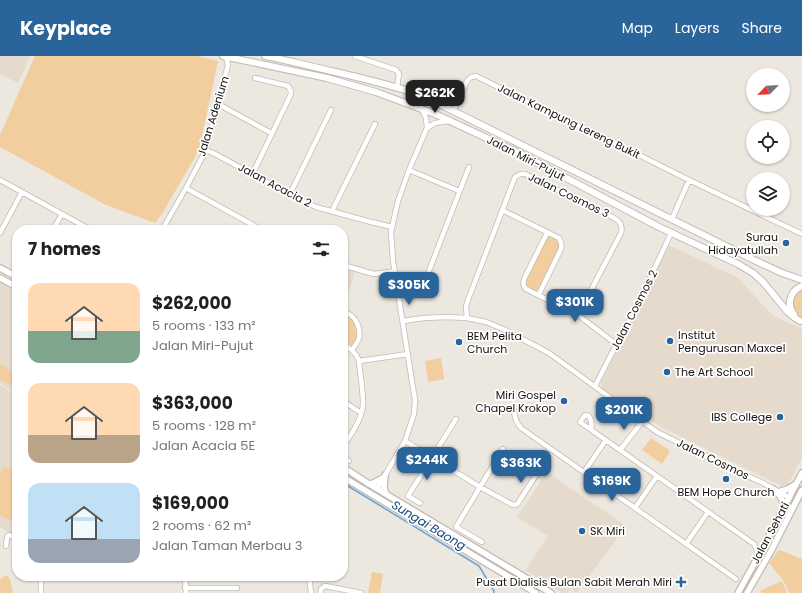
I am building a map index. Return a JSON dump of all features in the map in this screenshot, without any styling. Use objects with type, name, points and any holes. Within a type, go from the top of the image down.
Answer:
[{"type":"highway","name":"Jalan Miri-Pujut","points":[[224,56],[327,78],[376,92],[450,121],[521,154],[671,233],[738,264],[753,273],[763,282],[787,311],[801,321]]},
{"type":"highway","name":"Jalan Miri-Pujut","points":[[265,56],[302,63],[396,87],[421,96],[583,176],[674,213],[782,273],[802,280]]},
{"type":"highway","points":[[801,321],[791,311],[789,302],[795,290],[802,286]]},
{"type":"main road","points":[[0,268],[12,274]]},
{"type":"main road","points":[[0,278],[12,284]]},
{"type":"main road","points":[[348,470],[551,593]]},
{"type":"main road","points":[[771,551],[771,546],[789,509],[790,498],[796,494],[802,473]]},
{"type":"main road","points":[[369,484],[379,481],[384,477]]},
{"type":"main road","points":[[384,477],[384,488],[386,494]]},
{"type":"main road","points":[[348,480],[536,593]]},
{"type":"main road","points":[[783,511],[782,500],[776,491],[788,489],[799,484]]},
{"type":"main road","points":[[377,489],[381,496],[446,536],[456,546]]},
{"type":"main road","name":"Jalan Sehati","points":[[747,593],[771,551],[802,490]]},
{"type":"main road","name":"Jalan Sehati","points":[[738,593],[790,498]]},
{"type":"street","name":"Jalan Adenium","points":[[165,225],[206,150],[228,65],[224,56]]},
{"type":"street","points":[[355,56],[396,70],[399,75],[396,87]]},
{"type":"street","name":"Jalan Adenium","points":[[228,65],[236,59]]},
{"type":"street","name":"Jalan Kampung Lereng Bukit","points":[[453,111],[470,78],[476,76],[802,234]]},
{"type":"street","points":[[253,173],[291,94],[288,86],[255,78]]},
{"type":"street","points":[[218,104],[271,133]]},
{"type":"street","points":[[377,489],[405,441],[414,414],[415,399],[395,270],[391,232],[398,201],[409,170],[427,128],[427,121],[422,109]]},
{"type":"street","points":[[290,194],[331,110]]},
{"type":"street","points":[[427,128],[435,122],[450,121]]},
{"type":"street","points":[[332,211],[375,124]]},
{"type":"street","name":"Jalan Acacia 2","points":[[206,150],[253,173],[316,207],[392,227]]},
{"type":"street","points":[[427,276],[469,167]]},
{"type":"street","points":[[409,170],[459,191]]},
{"type":"street","name":"Jalan Cosmos 3","points":[[467,318],[466,306],[468,300],[515,177],[519,174],[525,174],[608,214],[615,218],[622,227],[621,233],[578,315]]},
{"type":"street","points":[[0,180],[82,225]]},
{"type":"street","points":[[674,213],[689,180]]},
{"type":"street","points":[[186,188],[253,225]]},
{"type":"street","points":[[0,233],[22,192]]},
{"type":"street","points":[[502,210],[559,238],[562,245],[539,294]]},
{"type":"street","points":[[56,225],[62,214]]},
{"type":"street","points":[[547,232],[523,284],[524,287],[578,315],[616,344]]},
{"type":"street","name":"Jalan Cosmos 2","points":[[595,386],[657,264],[671,233]]},
{"type":"street","points":[[348,266],[375,274],[395,270]]},
{"type":"street","points":[[348,313],[354,317],[358,323],[359,339],[352,350]]},
{"type":"street","name":"Jalan Cosmos","points":[[403,321],[439,317],[467,318],[491,324],[549,353],[642,422],[662,434],[790,498]]},
{"type":"street","points":[[348,347],[357,356],[359,361],[363,403],[357,424],[348,439]]},
{"type":"street","points":[[359,361],[408,354]]},
{"type":"street","points":[[348,404],[361,413]]},
{"type":"street","points":[[514,410],[515,419],[521,428],[736,579]]},
{"type":"street","points":[[420,503],[408,496],[456,419]]},
{"type":"street","points":[[620,450],[642,422]]},
{"type":"street","points":[[591,429],[754,544],[759,555]]},
{"type":"street","points":[[584,472],[606,440]]},
{"type":"street","points":[[405,441],[513,506],[518,503],[538,472]]},
{"type":"street","points":[[482,542],[456,527],[503,449]]},
{"type":"street","points":[[635,508],[657,476]]},
{"type":"street","points":[[686,544],[708,512]]},
{"type":"street","points":[[6,546],[7,537],[12,537]]},
{"type":"street","points":[[754,544],[765,543]]},
{"type":"street","points":[[41,581],[41,593]]},
{"type":"street","points":[[310,581],[311,593]]},
{"type":"street","points":[[320,593],[320,588],[324,586],[361,593]]},
{"type":"street","points":[[186,590],[236,588]]},
{"type":"shaded area","points":[[0,56],[30,56],[18,83],[0,74]]},
{"type":"shaded area","points":[[35,56],[197,56],[218,61],[199,150],[162,214],[155,223],[106,205],[0,147],[0,135]]},
{"type":"shaded area","points":[[550,236],[558,240],[560,244],[559,249],[539,289],[535,291],[525,286],[526,279],[547,238]]},
{"type":"shaded area","points":[[669,245],[738,278],[772,315],[802,329],[802,458],[786,488],[661,427],[602,388],[601,382]]},
{"type":"shaded area","points":[[348,270],[355,272],[348,294]]},
{"type":"shaded area","points":[[0,283],[12,289],[12,391],[0,383]]},
{"type":"shaded area","points":[[802,287],[802,318],[797,314],[791,300]]},
{"type":"shaded area","points":[[348,316],[356,323],[357,338],[352,346],[348,343]]},
{"type":"shaded area","points":[[441,358],[444,379],[428,382],[425,361]]},
{"type":"shaded area","points":[[0,364],[12,371],[12,386],[0,379]]},
{"type":"shaded area","points":[[0,385],[12,392],[12,534],[0,527]]},
{"type":"shaded area","points":[[651,438],[670,451],[662,464],[642,450]]},
{"type":"shaded area","points":[[2,467],[12,468],[12,521],[0,515],[0,476]]},
{"type":"shaded area","name":"SK Miri","points":[[547,472],[626,526],[577,593],[570,589],[567,593],[563,593],[525,570],[548,536],[517,517]]},
{"type":"shaded area","points":[[779,550],[802,559],[802,593],[789,593],[783,580],[769,563]]},
{"type":"shaded area","points":[[372,572],[383,574],[380,593],[368,593]]},
{"type":"shaded area","points":[[0,576],[1,580],[4,576],[8,576],[13,593],[0,593]]},
{"type":"shaded area","points":[[782,581],[787,593],[762,593],[760,591]]},
{"type":"waterway","name":"Sungai Baong","points":[[348,486],[479,566],[494,593]]},
{"type":"place","name":"Surau Hidayatullah","points":[[786,243]]},
{"type":"place","name":"Institut Pengurusan Maxcel","points":[[670,341]]},
{"type":"place","name":"BEM Pelita Church","points":[[459,342]]},
{"type":"place","name":"The Art School","points":[[667,372]]},
{"type":"place","name":"Miri Gospel Chapel Krokop","points":[[564,401]]},
{"type":"place","name":"IBS College","points":[[780,417]]},
{"type":"place","name":"BEM Hope Church","points":[[726,479]]},
{"type":"place","name":"SK Miri","points":[[582,531]]},
{"type":"place","name":"Pusat Dialisis Bulan Sabit Merah Miri","points":[[681,582]]}]
